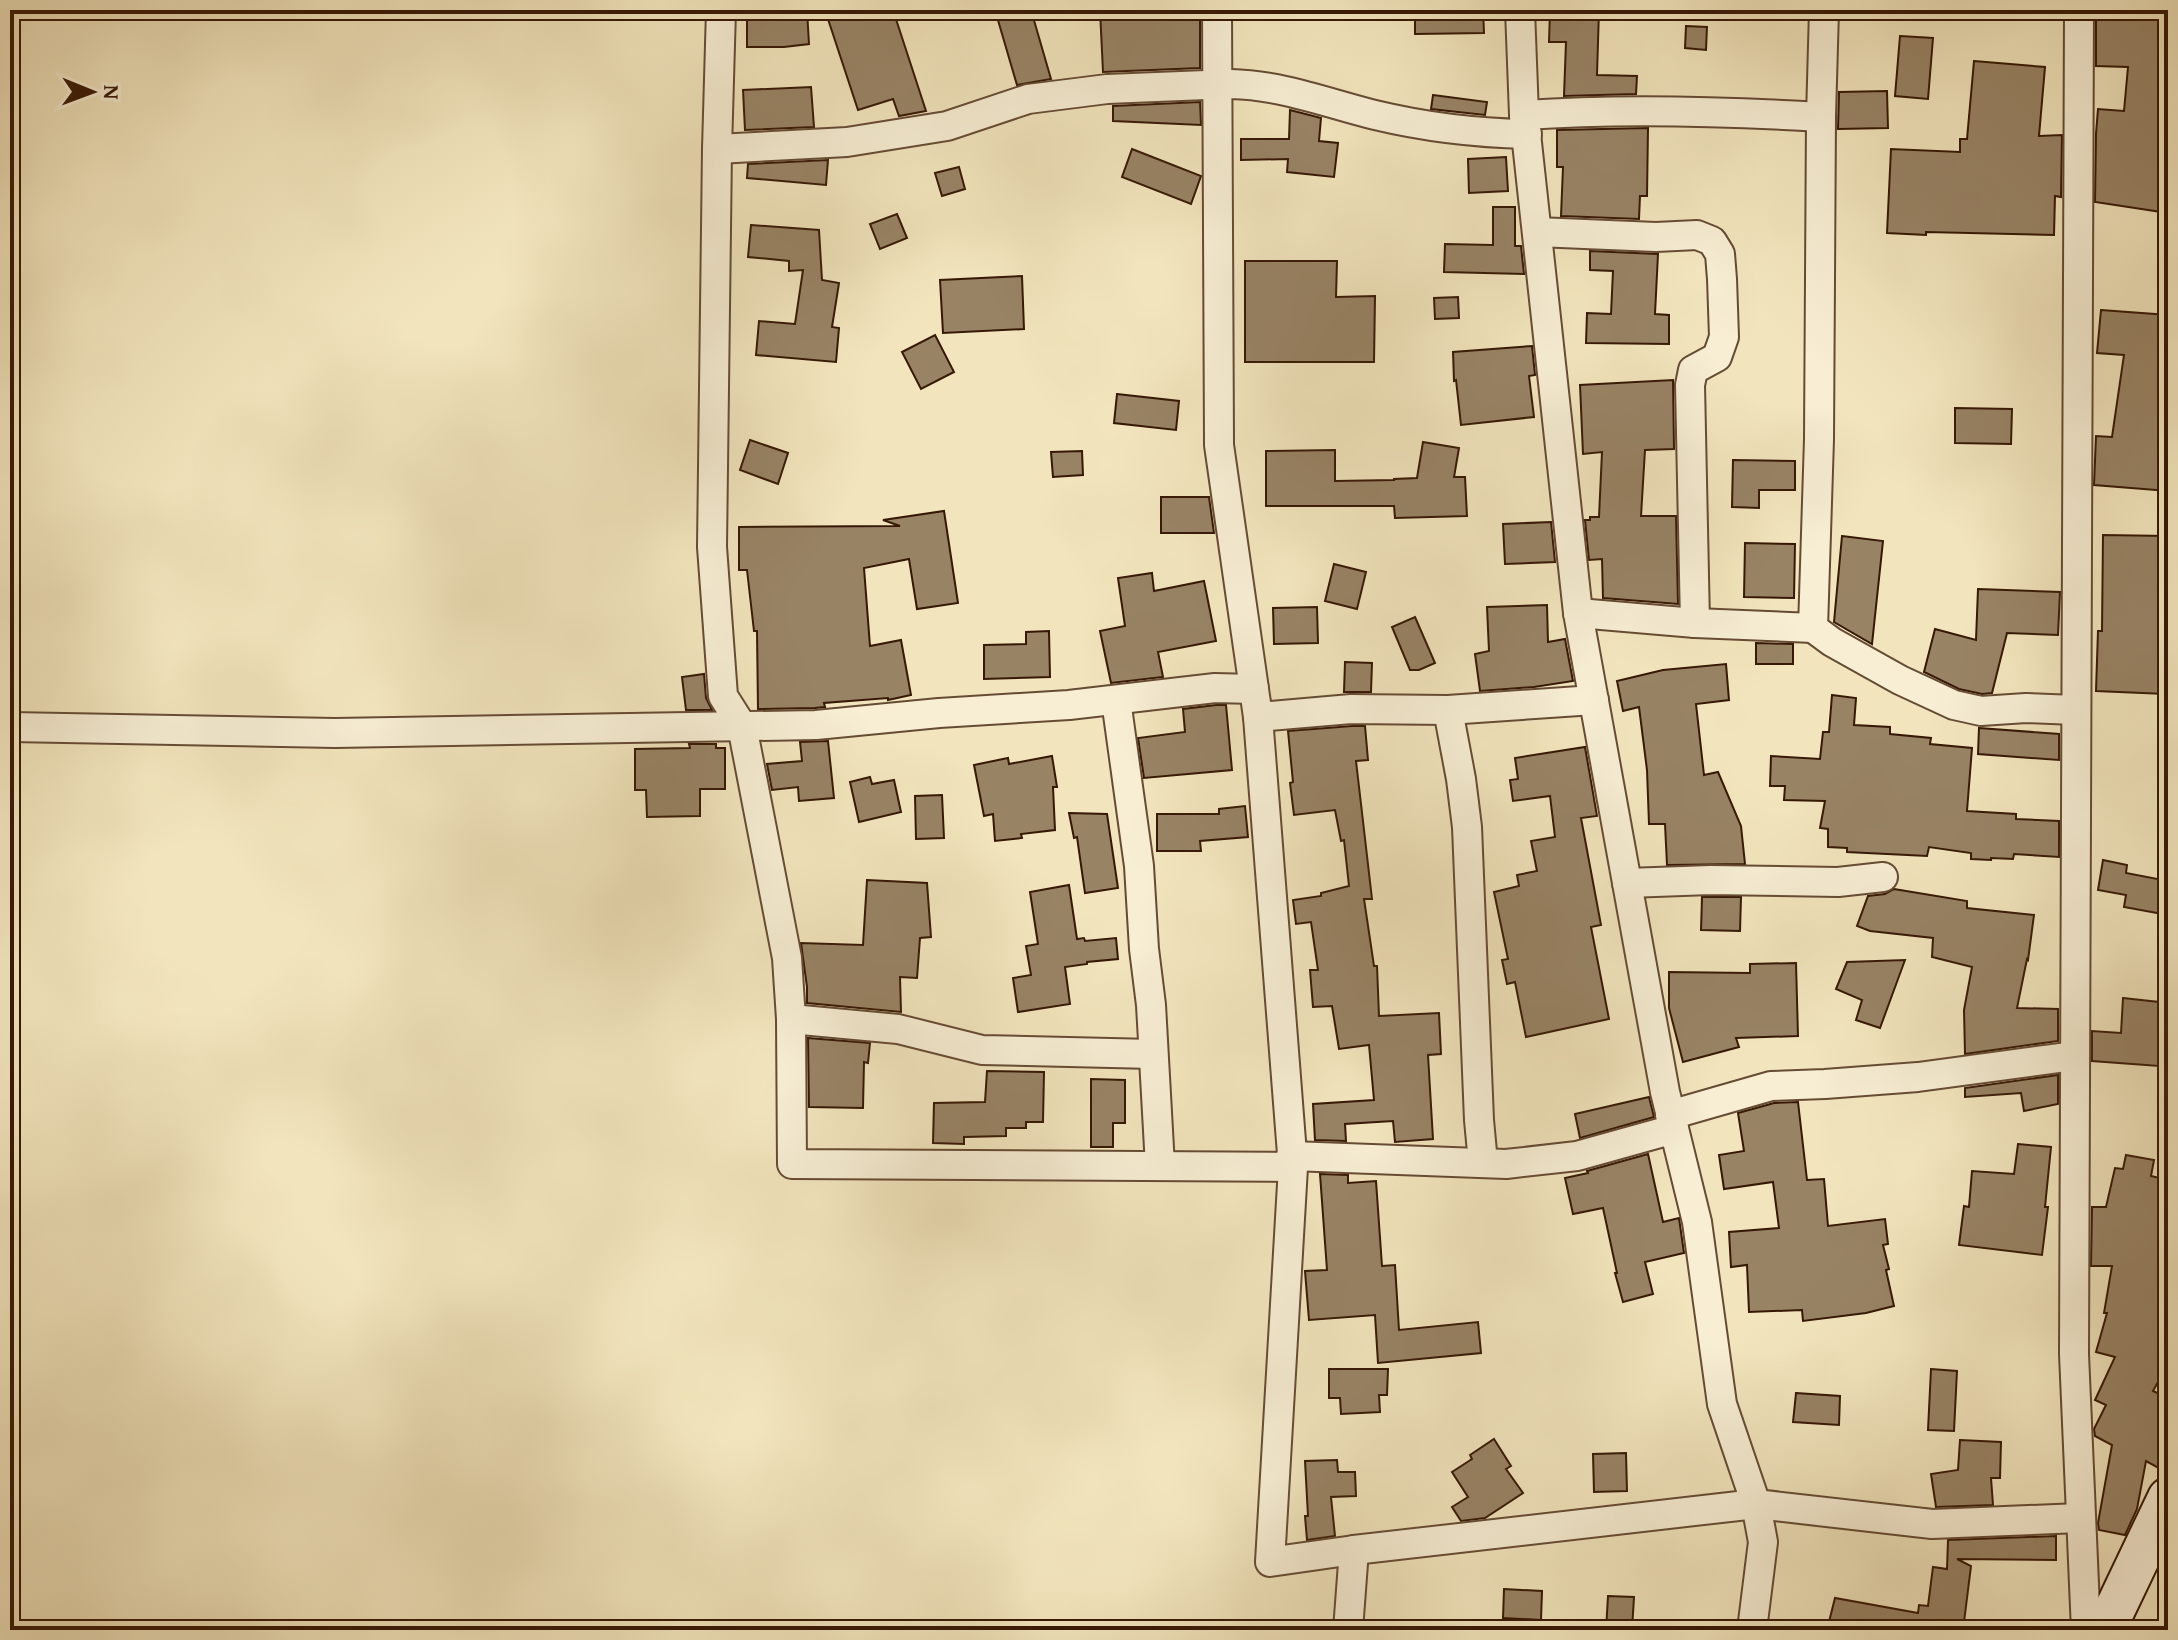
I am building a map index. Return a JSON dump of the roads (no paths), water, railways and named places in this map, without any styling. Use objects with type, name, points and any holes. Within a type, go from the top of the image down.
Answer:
[{"type":"street","points":[[721,10],[712,547],[723,696],[742,726],[787,958],[791,1019],[792,1164],[1160,1166],[1292,1161],[1506,1164],[1577,1156],[1771,1086],[1918,1077],[2074,1056]]},
{"type":"street","points":[[1217,10],[1219,445],[1258,717],[1292,1161],[1270,1562],[1756,1504],[1932,1524],[2080,1518]]},
{"type":"street","points":[[1520,10],[1526,124],[1578,613],[1672,1122],[1697,1222],[1722,1404],[1756,1504],[1763,1542],[1752,1630]]},
{"type":"street","points":[[1813,628],[1819,439],[1824,10]]},
{"type":"street","points":[[2079,10],[2074,1354],[2086,1630]]},
{"type":"street","points":[[717,149],[847,142],[947,126],[1028,99],[1091,91],[1251,84],[1304,94],[1371,114],[1441,129],[1472,132],[1526,124],[1559,112],[1723,111],[1821,117]]},
{"type":"street","points":[[1537,232],[1656,237],[1697,235],[1712,241],[1720,254],[1724,337],[1717,357],[1693,370],[1690,385],[1695,623]]},
{"type":"street","points":[[1578,613],[1695,623],[1813,628],[1900,680],[1954,705],[1981,711],[2026,708],[2076,710]]},
{"type":"street","points":[[10,727],[335,733],[816,725],[1116,700],[1215,688],[1254,689]]},
{"type":"street","points":[[1116,700],[1139,866],[1160,1166]]},
{"type":"street","points":[[1258,717],[1351,709],[1448,710],[1594,700]]},
{"type":"street","points":[[1448,710],[1467,827],[1483,1163]]},
{"type":"street","points":[[1627,883],[1711,880],[1838,882],[1883,877]]},
{"type":"street","points":[[791,1019],[898,1029],[982,1050],[1153,1054]]},
{"type":"street","points":[[2105,1630],[2168,1498]]},
{"type":"street","points":[[1348,1630],[1354,1550]]}]
